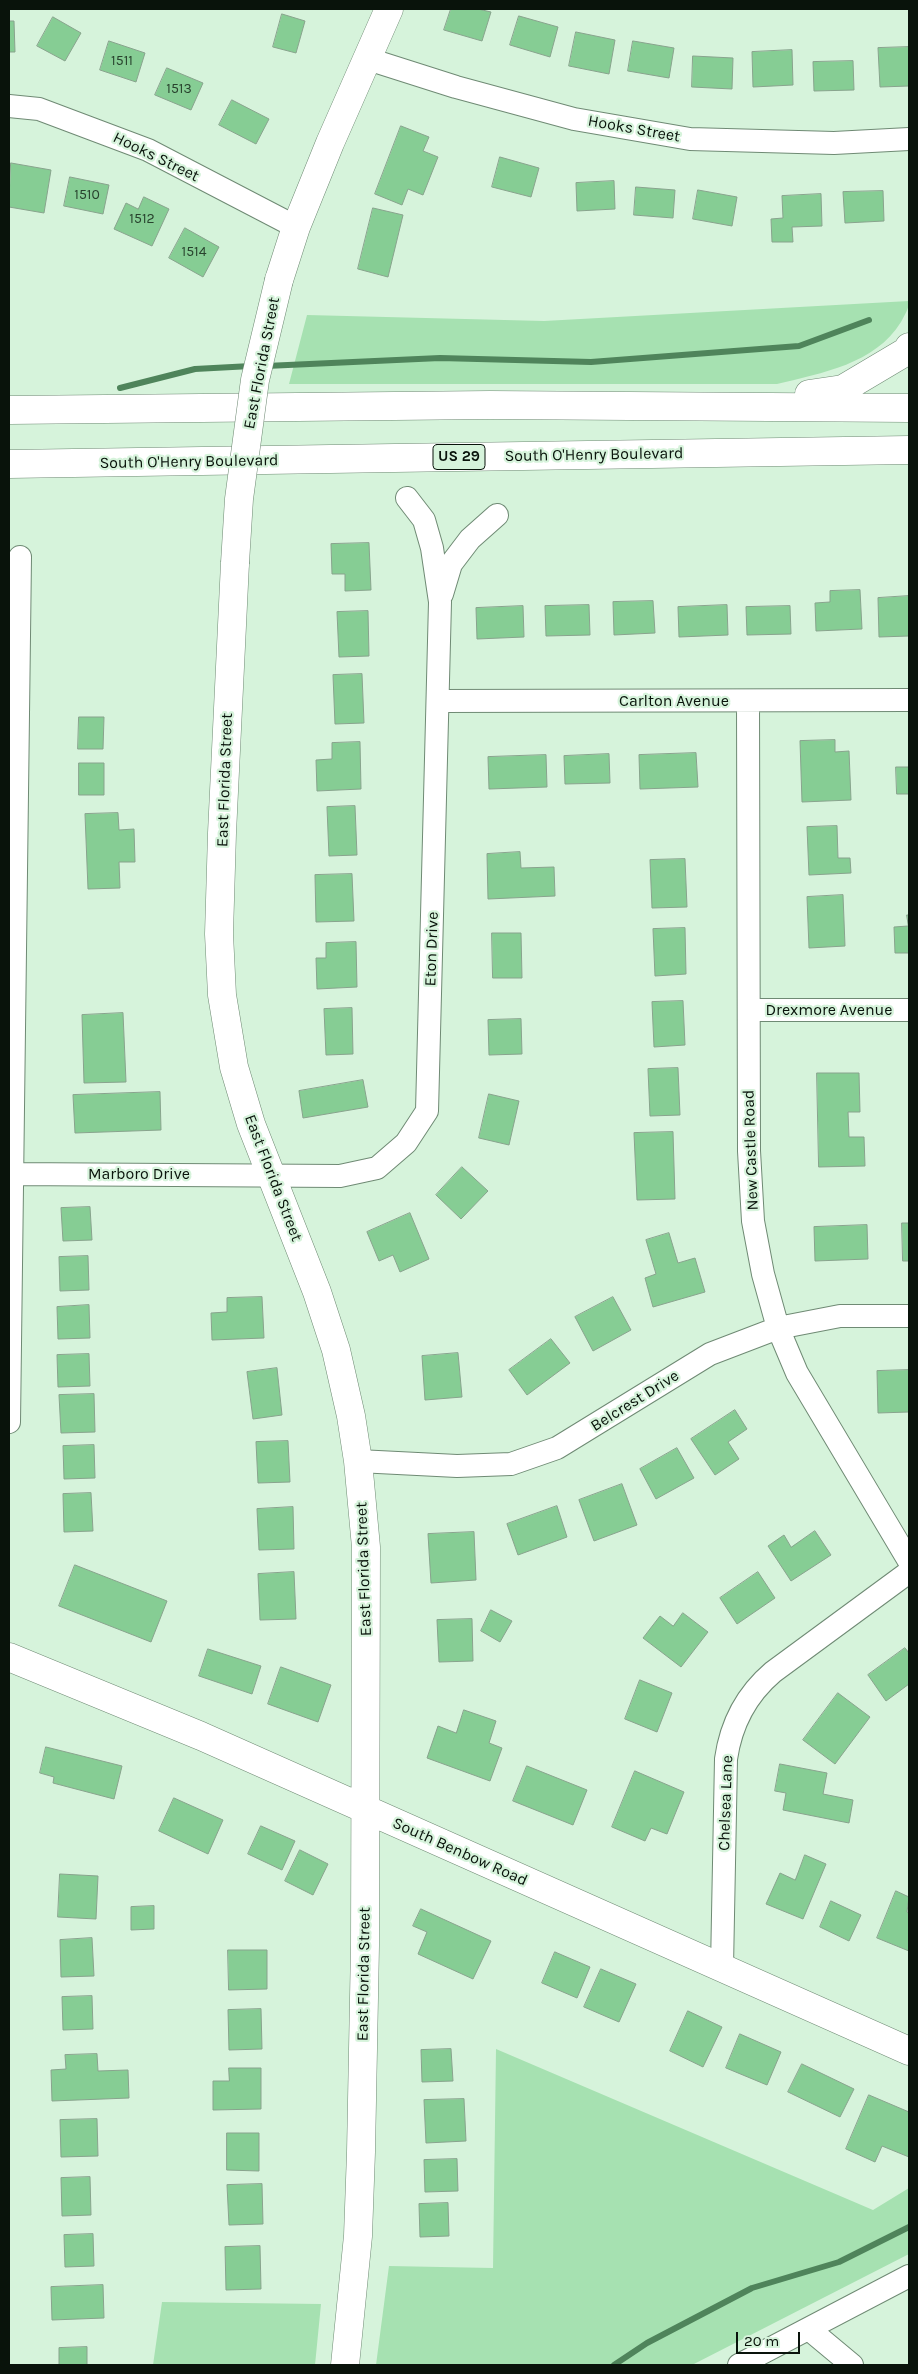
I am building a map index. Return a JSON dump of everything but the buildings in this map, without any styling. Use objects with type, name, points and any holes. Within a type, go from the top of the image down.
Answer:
[{"type":"main road","name":"East Florida Street","points":[[345,2365],[358,2236],[361,2161],[366,1810],[366,1547],[358,1461],[351,1416],[336,1350],[317,1292],[270,1175],[234,1067],[222,995],[220,934],[222,833],[235,563],[242,480],[255,380],[279,280],[296,227],[330,143],[389,9]]},
{"type":"main road","points":[[720,406],[843,389],[907,351],[909,347]]},
{"type":"main road","points":[[9,410],[490,405],[909,408]]},
{"type":"main road","name":"South O'Henry Boulevard","points":[[9,464],[909,450]]},
{"type":"main road","name":"South Benbow Road","points":[[9,1657],[201,1736],[909,2051]]},
{"type":"street","name":"Hooks Street","points":[[368,59],[456,87],[574,119],[690,139],[834,143],[909,139]]},
{"type":"street","name":"Hooks Street","points":[[9,106],[39,109],[148,150],[296,227]]},
{"type":"street","name":"Eton Drive","points":[[270,1175],[340,1176],[376,1168],[406,1143],[427,1111],[440,602],[432,548],[424,520],[407,498]]},
{"type":"street","name":"Eton Drive","points":[[440,602],[451,564],[470,539],[497,515]]},
{"type":"street","points":[[9,1422],[20,557]]},
{"type":"street","name":"Carlton Avenue","points":[[438,701],[909,700]]},
{"type":"street","name":"New Castle Road","points":[[748,701],[749,1151],[753,1221],[763,1274],[778,1328],[801,1381],[909,1561]]},
{"type":"street","name":"Drexmore Avenue","points":[[750,1010],[909,1010]]},
{"type":"street","name":"Marboro Drive","points":[[11,1174],[270,1175]]},
{"type":"street","name":"Belcrest Drive","points":[[358,1461],[457,1466],[510,1464],[556,1448],[710,1354],[778,1328],[840,1316],[909,1316]]},
{"type":"street","name":"Chelsea Lane","points":[[722,1967],[726,1759],[733,1728],[740,1712],[760,1683],[773,1672],[909,1572]]},
{"type":"street","points":[[739,2365],[810,2330],[909,2276]]},
{"type":"street","points":[[810,2330],[852,2365]]},
{"type":"green space","points":[[909,301],[908,309],[901,322],[877,348],[846,365],[812,376],[777,384],[289,384],[307,315],[544,321]]},
{"type":"green space","points":[[496,2049],[873,2210],[909,2188],[909,2254],[692,2365],[376,2365],[389,2266],[493,2268]]},
{"type":"green space","points":[[162,2302],[321,2304],[315,2365],[153,2365]]},
{"type":"waterway","points":[[266,366],[440,358],[591,362],[799,346],[869,320]]},
{"type":"waterway","points":[[120,388],[195,369],[251,366]]},
{"type":"waterway","points":[[614,2365],[647,2343],[752,2288],[839,2262],[909,2227]]}]
